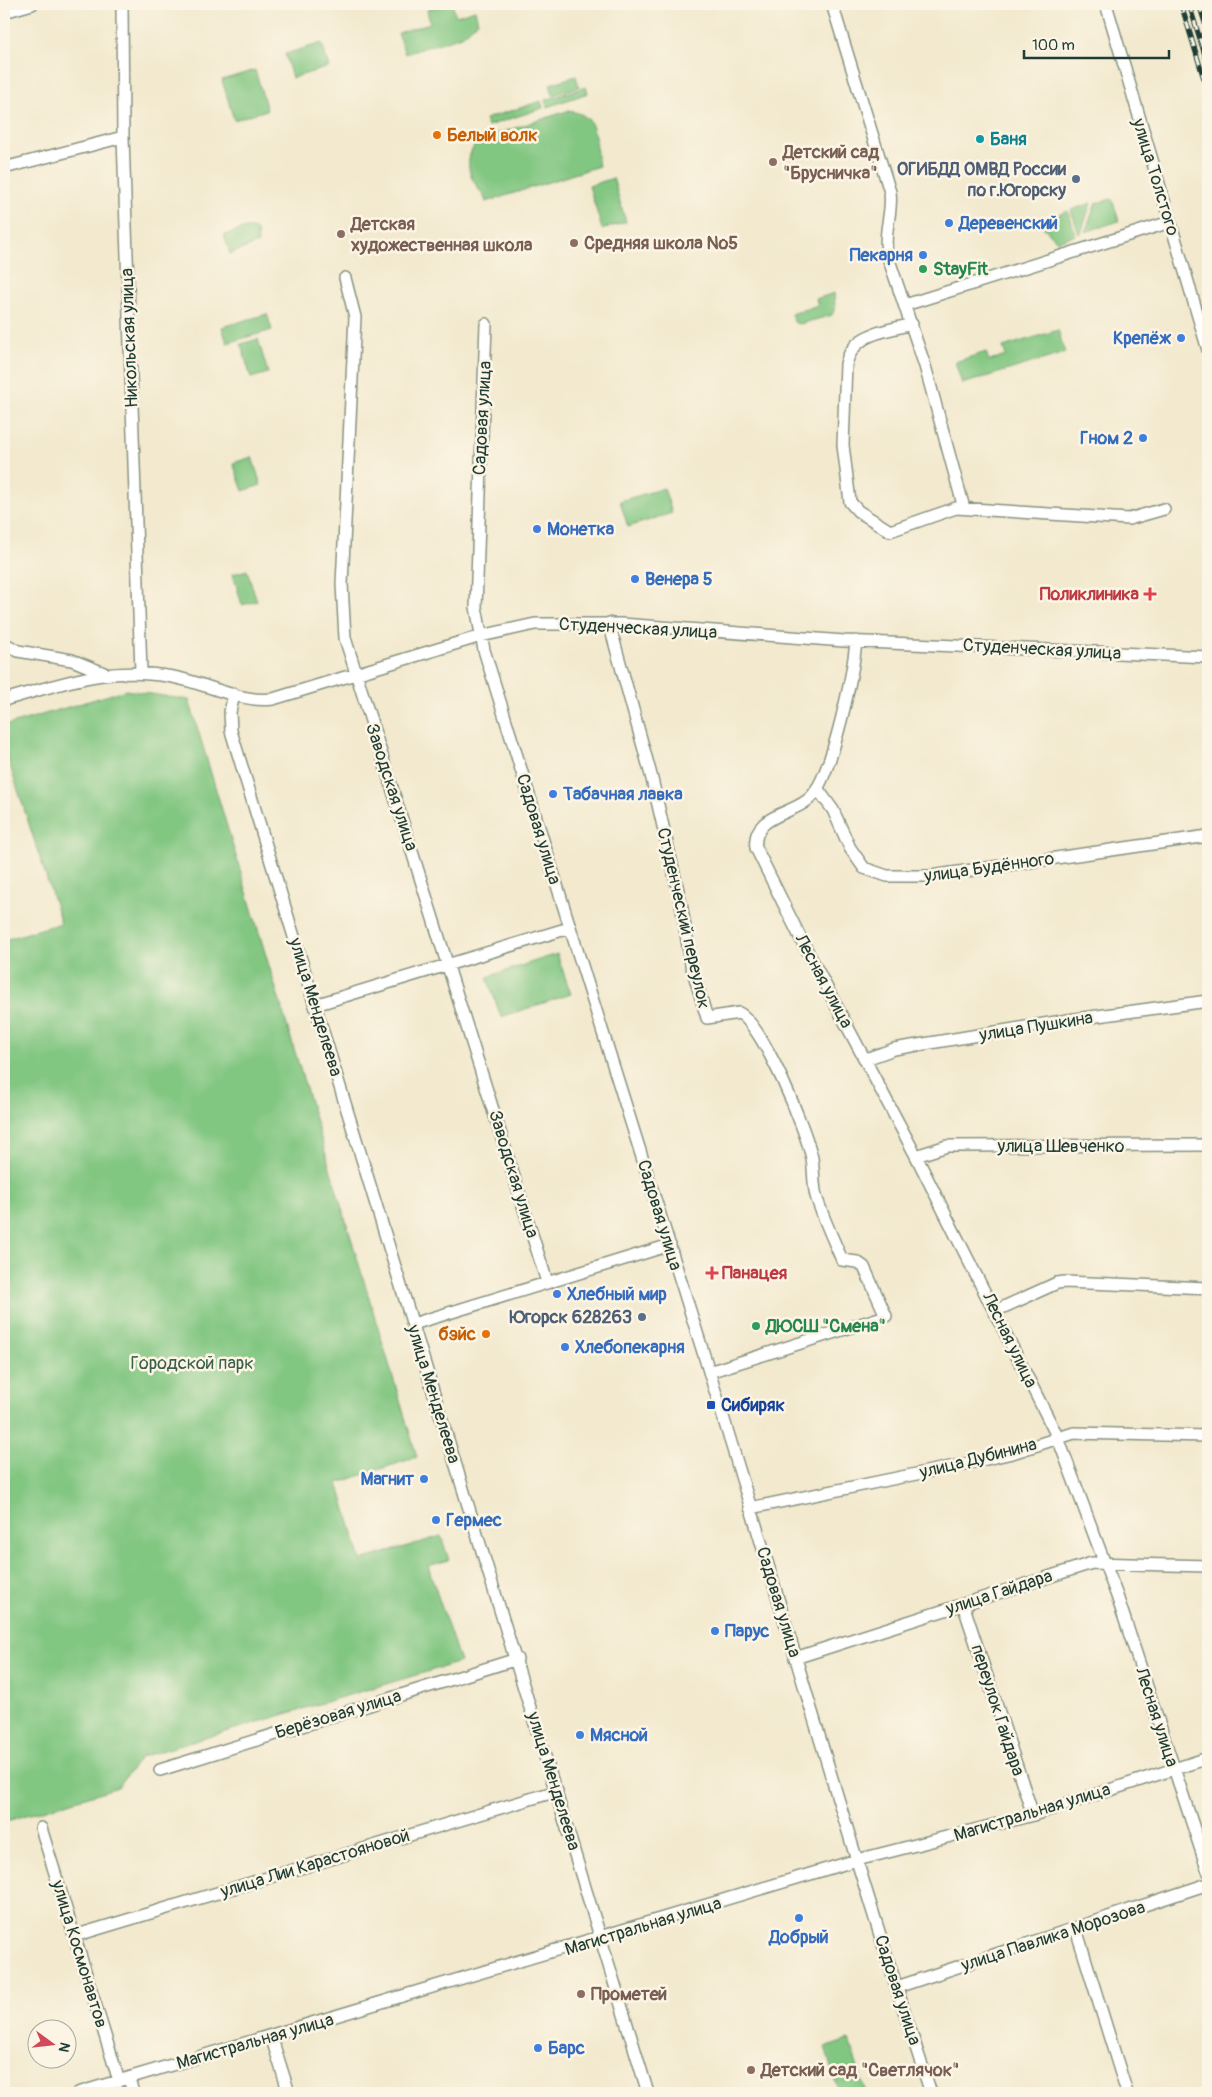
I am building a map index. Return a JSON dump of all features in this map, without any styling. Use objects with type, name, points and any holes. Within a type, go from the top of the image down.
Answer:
[{"type":"street","points":[[6,9],[32,4]]},
{"type":"street","name":"Никольская улица","points":[[122,4],[123,137],[141,672]]},
{"type":"street","points":[[832,4],[890,192],[891,202],[886,224],[886,245],[890,264],[912,324],[964,508]]},
{"type":"street","name":"улица Толстого","points":[[1106,4],[1208,350]]},
{"type":"street","points":[[4,168],[123,137]]},
{"type":"street","points":[[906,305],[1170,222]]},
{"type":"street","name":"Заводская улица","points":[[345,278],[355,317],[342,605],[345,638],[547,1282]]},
{"type":"street","name":"Садовая улица","points":[[486,324],[476,607],[481,636],[569,928],[670,1245],[857,1860],[931,2093]]},
{"type":"street","points":[[912,324],[862,339],[854,345],[846,364],[843,445],[850,502],[858,511],[890,531],[947,510],[964,508],[1129,519],[1164,509]]},
{"type":"street","name":"Студенческая улица","points":[[4,700],[104,673],[141,672],[186,680],[254,699],[273,699],[481,636],[525,625],[608,623],[856,641],[1205,656]]},
{"type":"street","name":"Студенческий переулок","points":[[608,623],[651,775],[681,903],[692,964],[707,1018],[739,1013],[752,1023],[785,1087],[798,1119],[812,1158],[816,1195],[842,1260],[857,1262],[864,1267],[886,1316],[709,1372]]},
{"type":"street","points":[[817,788],[834,743],[851,674],[856,641]]},
{"type":"street","points":[[4,643],[18,650],[72,660],[104,673]]},
{"type":"street","name":"улица Менделеева","points":[[234,694],[230,712],[232,731],[648,2093]]},
{"type":"street","name":"Лесная улица","points":[[817,788],[812,797],[767,821],[756,835],[755,843],[760,858],[916,1156],[1058,1438],[1105,1563],[1208,1871]]},
{"type":"street","name":"улица Будённого","points":[[817,788],[833,810],[857,860],[864,868],[887,876],[931,876],[1208,836]]},
{"type":"street","points":[[316,1005],[569,928]]},
{"type":"street","name":"улица Пушкина","points":[[866,1059],[894,1049],[1068,1020],[1208,1001]]},
{"type":"street","name":"улица Шевченко","points":[[916,1156],[947,1146],[1208,1145]]},
{"type":"street","points":[[413,1324],[670,1245]]},
{"type":"street","points":[[995,1311],[1049,1286],[1066,1282],[1208,1288]]},
{"type":"street","name":"улица Дубинина","points":[[750,1508],[965,1464],[1074,1433],[1208,1436]]},
{"type":"street","name":"улица Гайдара","points":[[795,1658],[1092,1563],[1208,1566]]},
{"type":"street","name":"переулок Гайдара","points":[[963,1604],[1033,1815]]},
{"type":"street","name":"Берёзовая улица","points":[[160,1770],[517,1659]]},
{"type":"street","name":"Магистральная улица","points":[[78,2093],[857,1860],[1033,1815],[1208,1758]]},
{"type":"street","name":"улица Лии Карастояновой","points":[[74,1936],[557,1791]]},
{"type":"street","name":"улица Космонавтов","points":[[41,1828],[74,1936],[124,2079],[133,2093]]},
{"type":"street","name":"улица Павлика Морозова","points":[[897,1987],[1208,1884]]},
{"type":"street","points":[[1076,1929],[1126,2093]]},
{"type":"street","points":[[272,2036],[289,2093]]},
{"type":"green space","points":[[452,4],[456,16],[475,10],[478,22],[462,36],[405,54],[398,33],[430,23],[427,10]]},
{"type":"green space","points":[[322,43],[329,67],[292,78],[285,54]]},
{"type":"green space","points":[[255,70],[267,110],[234,120],[222,80]]},
{"type":"green space","points":[[576,76],[579,87],[553,95],[550,84]]},
{"type":"green space","points":[[586,87],[588,93],[547,107],[545,100]]},
{"type":"green space","points":[[541,101],[543,108],[488,126],[485,119]]},
{"type":"green space","points":[[567,111],[586,117],[591,123],[599,166],[486,202],[470,173],[470,154],[477,143],[482,139]]},
{"type":"green space","points":[[613,178],[626,222],[602,229],[589,186]]},
{"type":"green space","points":[[1112,199],[1119,221],[1085,232],[1096,203]]},
{"type":"green space","points":[[1091,203],[1081,233],[1079,234],[1071,210]]},
{"type":"green space","points":[[1068,211],[1076,235],[1057,241],[1037,221]]},
{"type":"green space","points":[[246,228],[253,228],[257,231],[258,243],[230,254],[224,235]]},
{"type":"green space","points":[[834,293],[835,308],[832,315],[800,324],[795,323],[791,314],[818,305],[816,299]]},
{"type":"green space","points":[[267,314],[272,330],[227,343],[222,327]]},
{"type":"green space","points":[[1058,330],[1065,353],[962,384],[955,362],[986,352],[989,361],[1006,356],[1003,347]]},
{"type":"green space","points":[[258,339],[268,373],[251,378],[241,344]]},
{"type":"green space","points":[[252,457],[261,485],[243,491],[233,463]]},
{"type":"green space","points":[[664,488],[672,513],[628,527],[620,501]]},
{"type":"green space","points":[[247,570],[257,601],[242,605],[233,574]]},
{"type":"green space","name":"Городской парк","points":[[126,690],[189,700],[417,1457],[338,1483],[361,1560],[441,1536],[449,1560],[428,1566],[460,1662],[141,1757],[118,1787],[4,1822],[4,940],[61,923],[4,747],[4,726]]},
{"type":"green space","points":[[557,954],[571,994],[501,1017],[487,977]]},
{"type":"green space","points":[[849,2040],[866,2093],[839,2093],[825,2048]]},
{"type":"railway","points":[[1181,4],[1208,92]]},
{"type":"railway","points":[[1189,4],[1208,65]]},
{"type":"railway","points":[[1199,4],[1208,33]]},
{"type":"place","name":"Белый волк","points":[[437,135]]},
{"type":"place","name":"Баня","points":[[980,139]]},
{"type":"place","name":"Детский сад \"Брусничка\"","points":[[773,162]]},
{"type":"place","name":"ОГИБДД ОМВД России по г.Югорску","points":[[1076,179]]},
{"type":"place","name":"Деревенский","points":[[949,223]]},
{"type":"place","name":"Детская художественная школа","points":[[341,234]]},
{"type":"place","name":"Средняя школа №5","points":[[574,243]]},
{"type":"place","name":"Пекарня","points":[[923,255]]},
{"type":"place","name":"StayFit","points":[[923,269]]},
{"type":"place","name":"Крепёж","points":[[1181,338]]},
{"type":"place","name":"Гном 2","points":[[1143,438]]},
{"type":"place","name":"Монетка","points":[[537,529]]},
{"type":"place","name":"Венера 5","points":[[635,579]]},
{"type":"place","name":"Поликлиника","points":[[1150,594]]},
{"type":"place","name":"Табачная лавка","points":[[553,794]]},
{"type":"place","name":"Панацея","points":[[712,1273]]},
{"type":"place","name":"Хлебный мир","points":[[557,1294]]},
{"type":"place","name":"Югорск 628263","points":[[642,1317]]},
{"type":"place","name":"ДЮСШ \"Смена\"","points":[[756,1326]]},
{"type":"place","name":"бэйс","points":[[486,1334]]},
{"type":"place","name":"Хлебопекарня","points":[[565,1347]]},
{"type":"place","name":"Сибиряк","points":[[711,1405]]},
{"type":"place","name":"Магнит","points":[[424,1479]]},
{"type":"place","name":"Гермес","points":[[436,1520]]},
{"type":"place","name":"Парус","points":[[715,1631]]},
{"type":"place","name":"Мясной","points":[[580,1735]]},
{"type":"place","name":"Добрый","points":[[799,1918]]},
{"type":"place","name":"Прометей","points":[[581,1994]]},
{"type":"place","name":"Барс","points":[[538,2048]]},
{"type":"place","name":"Детский сад \"Светлячок\"","points":[[751,2070]]}]
